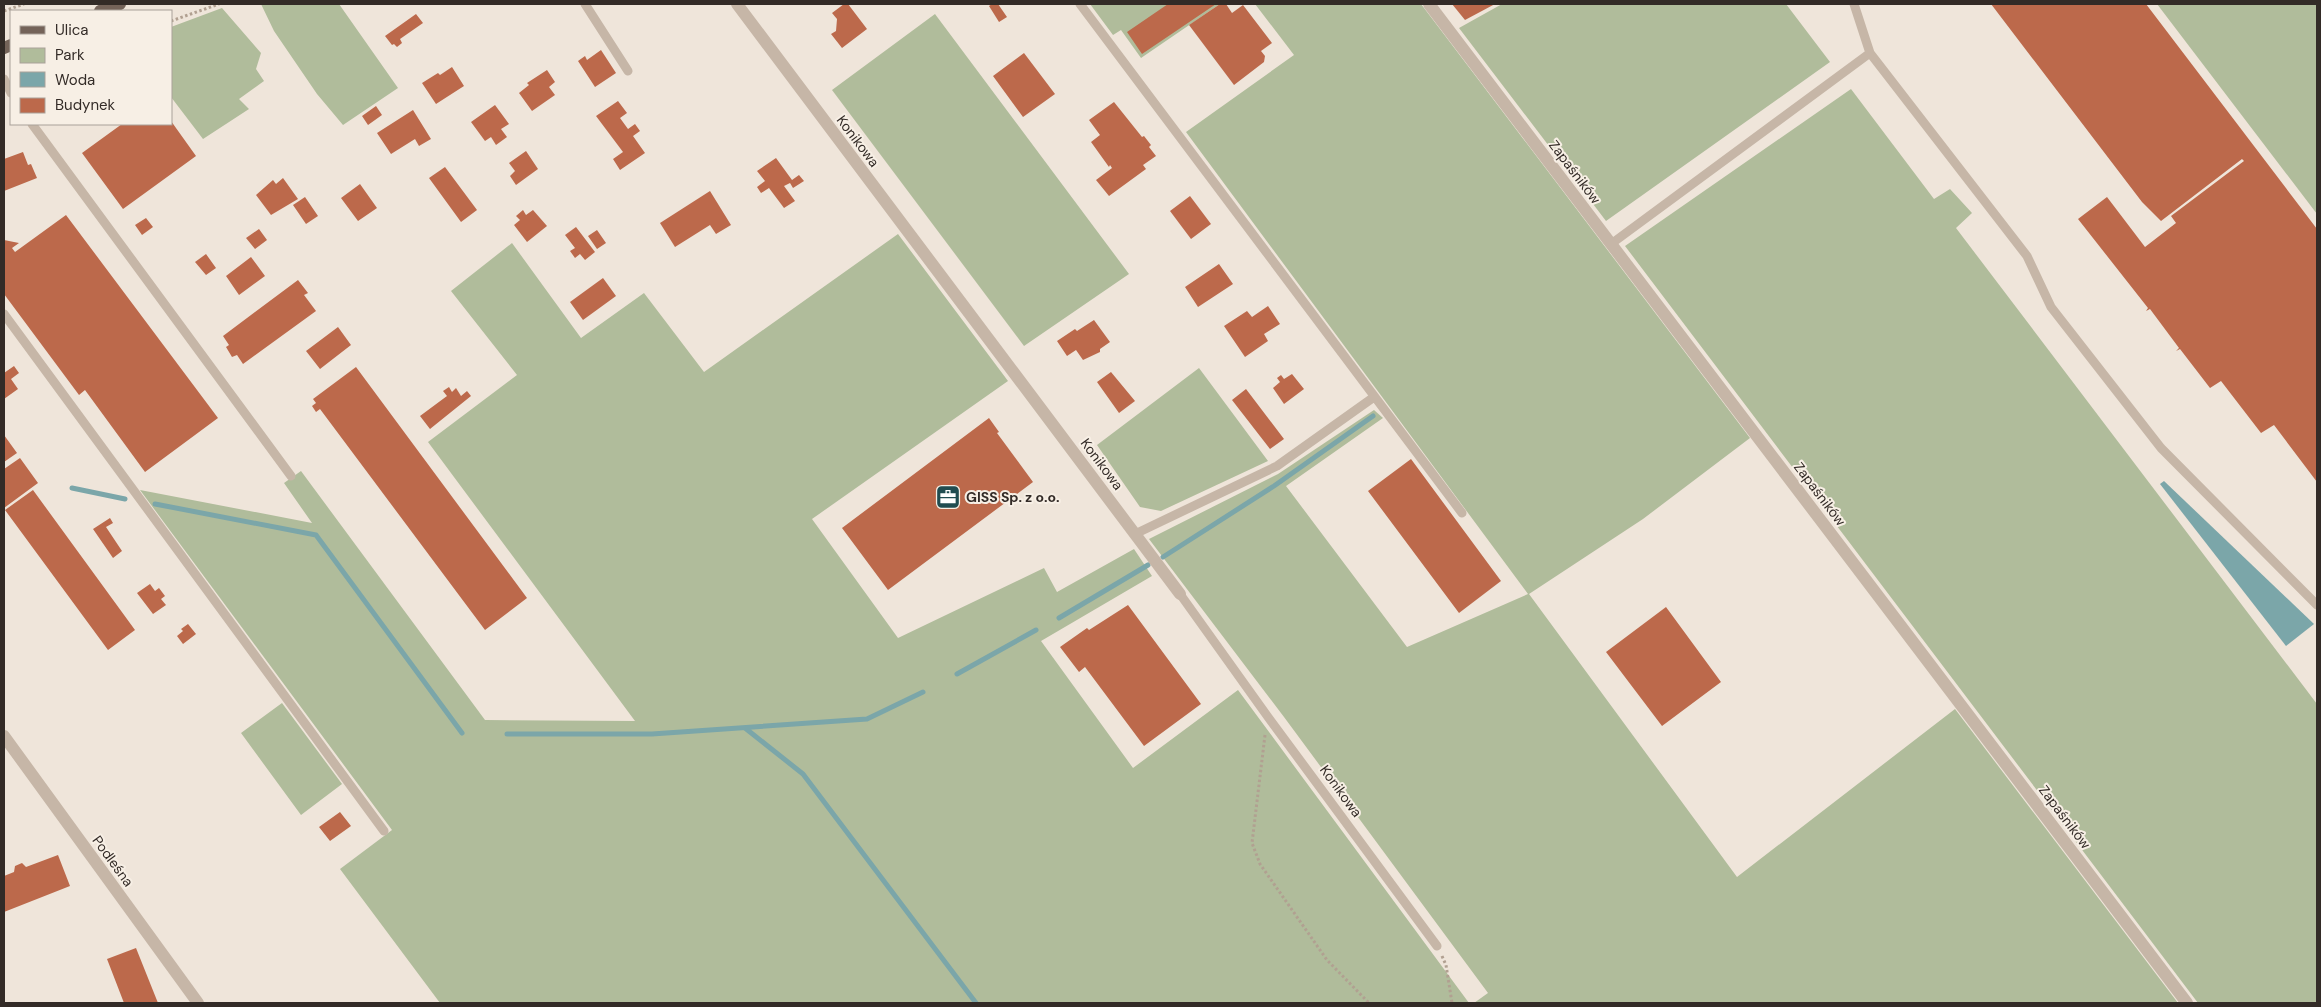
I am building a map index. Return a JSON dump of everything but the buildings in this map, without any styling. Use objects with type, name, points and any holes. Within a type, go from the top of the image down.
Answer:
[{"type":"main road","points":[[103,10],[120,4]]},
{"type":"street","name":"Konikowa","points":[[737,4],[1180,594]]},
{"type":"street","name":"Zapaśników","points":[[1429,4],[2187,1003]]},
{"type":"street","name":"Podleśna","points":[[4,736],[198,1003]]},
{"type":"lane","points":[[585,4],[628,71]]},
{"type":"lane","points":[[1080,4],[1462,513]]},
{"type":"lane","points":[[1854,4],[1870,53],[2027,256],[2051,307],[2162,448],[2317,605]]},
{"type":"lane","points":[[1611,244],[1870,53]]},
{"type":"lane","points":[[4,79],[10,91]]},
{"type":"lane","points":[[33,125],[290,476]]},
{"type":"lane","points":[[4,314],[384,831]]},
{"type":"lane","points":[[1135,534],[1277,466],[1374,397]]},
{"type":"lane","name":"Konikowa","points":[[1180,594],[1437,946]]},
{"type":"path","points":[[4,11],[24,4]]},
{"type":"path","points":[[172,21],[219,4]]},
{"type":"path","points":[[1268,717],[1252,843],[1260,864],[1327,960],[1369,1003]]},
{"type":"path","points":[[1437,946],[1446,965],[1452,1003]]},
{"type":"green space","points":[[261,4],[339,4],[398,88],[343,125],[317,94],[274,31]]},
{"type":"green space","points":[[1090,4],[1220,4],[1141,58],[1121,30],[1113,35]]},
{"type":"green space","points":[[1255,4],[1421,4],[1750,438],[1643,519],[1529,594],[1737,877],[1955,709],[2178,1003],[1474,1003],[1488,993],[1284,717],[1149,539],[1278,474],[1374,410],[1383,418],[1286,486],[1407,647],[1528,594],[1186,132],[1294,55]]},
{"type":"green space","points":[[1502,4],[1786,4],[1830,62],[1606,221],[1459,28]]},
{"type":"green space","points":[[2157,4],[2317,4],[2317,214]]},
{"type":"green space","points":[[222,8],[261,53],[256,69],[264,81],[239,99],[249,109],[203,139],[172,98],[172,27]]},
{"type":"green space","points":[[935,14],[1129,274],[1024,346],[832,90]]},
{"type":"green space","points":[[1851,89],[1934,199],[1950,189],[1972,213],[1956,228],[2317,704],[2317,1003],[2198,1003],[1625,246]]},
{"type":"green space","points":[[898,234],[1008,381],[812,519],[898,638],[1044,568],[1057,592],[1134,549],[1152,576],[1041,641],[1133,768],[1238,690],[1469,1003],[440,1003],[340,869],[392,830],[140,490],[312,523],[284,483],[301,471],[485,720],[635,721],[428,442],[517,375],[451,291],[512,243],[581,338],[644,293],[704,372]]},
{"type":"green space","points":[[1199,368],[1268,461],[1161,511],[1140,507],[1097,445]]},
{"type":"green space","points":[[282,703],[342,784],[301,815],[241,733]]},
{"type":"water","points":[[2164,481],[2314,624],[2286,646],[2160,484]]},
{"type":"waterway","points":[[1163,557],[1274,486],[1373,416]]},
{"type":"waterway","points":[[72,488],[125,499]]},
{"type":"waterway","points":[[155,504],[316,535],[462,733]]},
{"type":"waterway","points":[[1059,618],[1148,565]]},
{"type":"waterway","points":[[957,674],[1036,630]]},
{"type":"waterway","points":[[507,734],[652,734],[867,719],[923,692]]},
{"type":"waterway","points":[[745,728],[803,774],[976,1003]]},
{"type":"place","name":"GISS Sp. z o.o.","points":[[948,497]]}]
